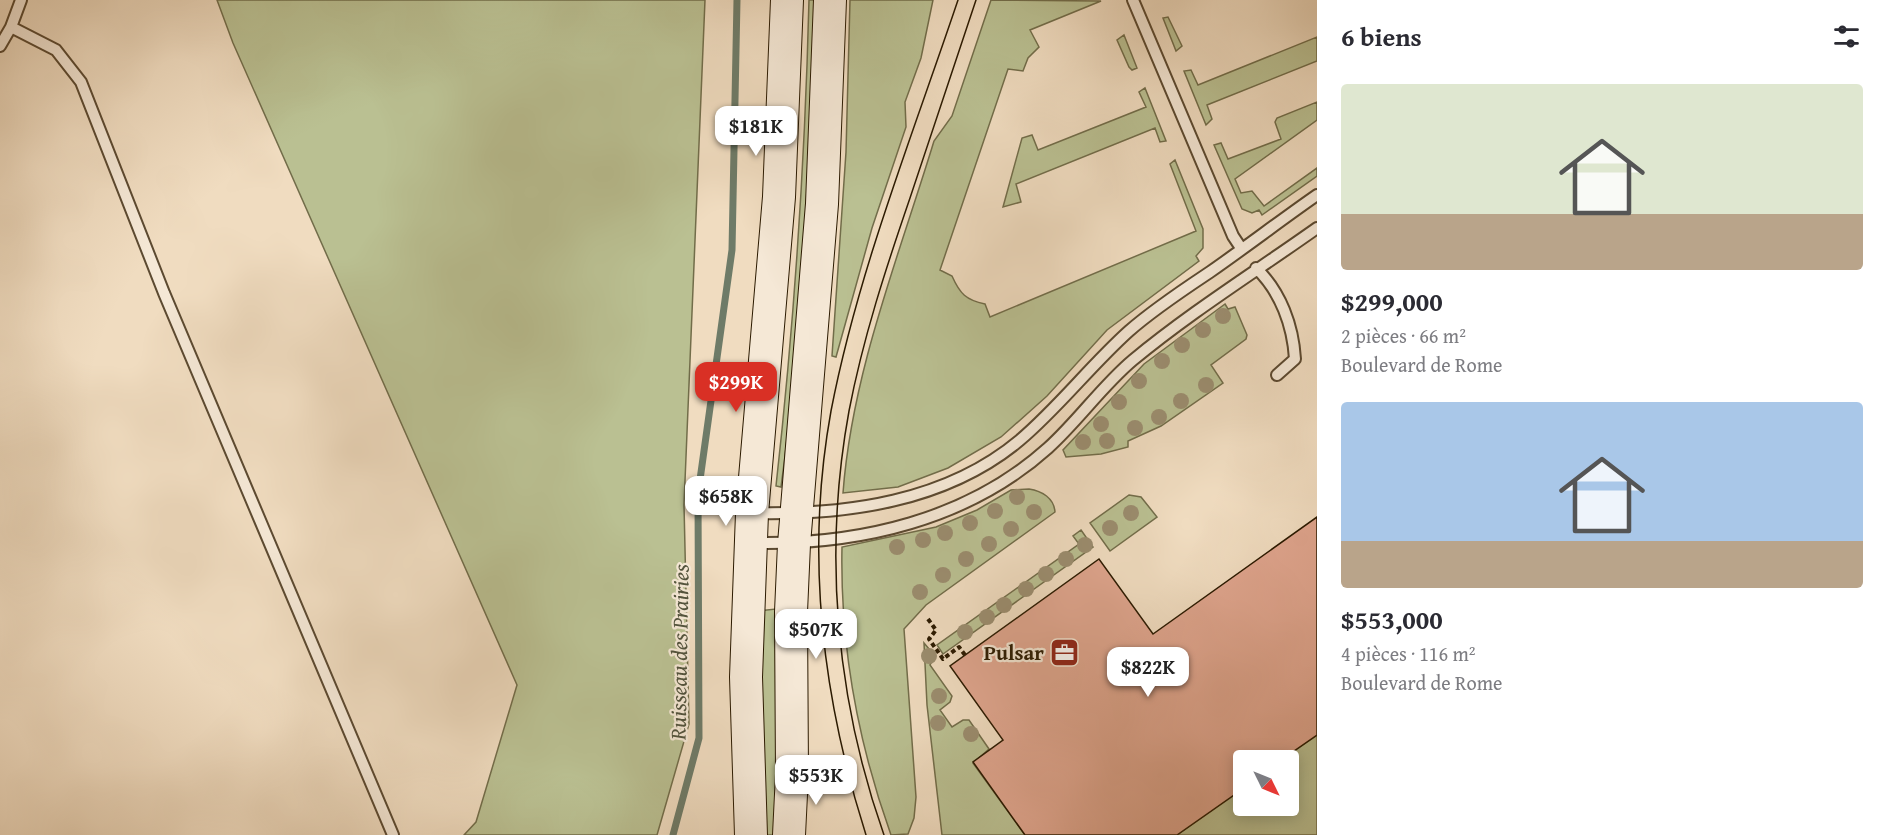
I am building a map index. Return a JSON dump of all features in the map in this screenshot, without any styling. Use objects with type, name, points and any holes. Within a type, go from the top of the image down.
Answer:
[{"type":"main road","points":[[751,835],[746,677],[751,528],[779,197],[787,0]]},
{"type":"main road","points":[[789,835],[792,784],[791,612],[795,529],[820,225],[830,0]]},
{"type":"lane","points":[[0,46],[11,27],[21,0]]},
{"type":"lane","points":[[1133,0],[1191,143],[1233,236],[1241,248]]},
{"type":"lane","points":[[11,27],[56,50],[81,82],[164,293],[393,835]]},
{"type":"lane","points":[[751,528],[795,529],[939,486],[984,464],[1018,441],[1131,330],[1317,195]]},
{"type":"lane","points":[[751,528],[864,535],[924,520],[962,504],[1018,474],[1074,424],[1131,362],[1256,268],[1317,228]]},
{"type":"lane","points":[[1256,268],[1269,280],[1282,304],[1293,338],[1294,359],[1277,375]]},
{"type":"path","points":[[928,619],[936,630],[929,639],[943,659],[959,647],[965,655]]},
{"type":"green space","points":[[217,0],[705,0],[684,505],[689,724],[657,835],[464,835],[476,822],[517,685],[233,43]]},
{"type":"green space","points":[[809,0],[815,0],[804,244],[795,365],[781,487],[776,486],[798,243]]},
{"type":"green space","points":[[850,0],[933,0],[921,58],[905,102],[906,127],[872,228],[836,357],[832,356],[846,152]]},
{"type":"green space","points":[[991,0],[1101,1],[1030,30],[1039,47],[1028,58],[1023,71],[1008,69],[940,270],[952,276],[964,295],[985,304],[990,317],[1196,231],[1170,164],[1175,160],[1203,229],[1203,248],[1196,256],[1199,261],[1107,330],[1047,396],[1001,437],[948,468],[898,487],[843,493],[856,403],[879,315],[934,141],[952,116]]},
{"type":"green space","points":[[1168,17],[1182,46],[1176,51],[1163,18]]},
{"type":"green space","points":[[1124,35],[1137,68],[1132,70],[1117,40]]},
{"type":"green space","points":[[1317,37],[1317,61],[1207,105],[1212,119],[1206,125],[1184,71],[1191,70],[1198,85]]},
{"type":"green space","points":[[1145,88],[1166,141],[1160,142],[1155,128],[1016,184],[1021,202],[1003,207],[1022,138],[1032,135],[1038,150],[1146,107],[1139,92]]},
{"type":"green space","points":[[1317,102],[1317,120],[1235,179],[1241,193],[1252,191],[1264,206],[1317,168],[1317,176],[1262,215],[1259,210],[1252,213],[1242,209],[1214,145],[1221,143],[1228,159],[1281,139],[1275,122],[1277,118]]},
{"type":"green space","points":[[1225,304],[1228,309],[1235,307],[1247,335],[1246,339],[1211,365],[1223,383],[1161,426],[1128,441],[1128,447],[1101,454],[1066,457],[1063,450],[1144,364]]},
{"type":"green space","points":[[1029,489],[1046,496],[1055,512],[926,605],[904,629],[916,797],[914,818],[908,834],[891,835],[869,765],[853,693],[844,620],[842,547],[936,527],[977,510],[1011,490]]},
{"type":"green space","points":[[1129,495],[1141,497],[1157,517],[1110,551],[1090,523]]},
{"type":"green space","points":[[1081,530],[1093,547],[943,654],[937,645],[1079,544],[1073,536]]},
{"type":"green space","points":[[776,609],[779,768],[774,835],[759,835],[757,611]]},
{"type":"green space","points":[[924,643],[935,656],[930,665],[952,696],[950,702],[940,710],[952,727],[963,720],[969,720],[989,749],[973,763],[1025,835],[942,835],[927,705]]},
{"type":"green space","points":[[1317,735],[1317,835],[1177,835],[1233,795],[1233,816],[1299,816],[1299,750],[1295,750]]},
{"type":"building","points":[[1317,517],[1317,735],[1295,750],[1233,750],[1233,796],[1177,835],[1025,835],[973,762],[1003,740],[950,666],[1099,559],[1153,634]]},
{"type":"waterway","name":"Ruisseau des Prairies","points":[[673,835],[699,738],[698,494],[732,250],[737,0]]},
{"type":"tram line","points":[[866,835],[838,731],[822,625],[819,518],[823,465],[842,359],[871,255],[958,0]]},
{"type":"tram line","points":[[884,835],[868,784],[845,679],[836,572],[841,464],[849,411],[876,303],[976,0]]},
{"type":"place","name":"Pulsar","points":[[1065,653]]}]
